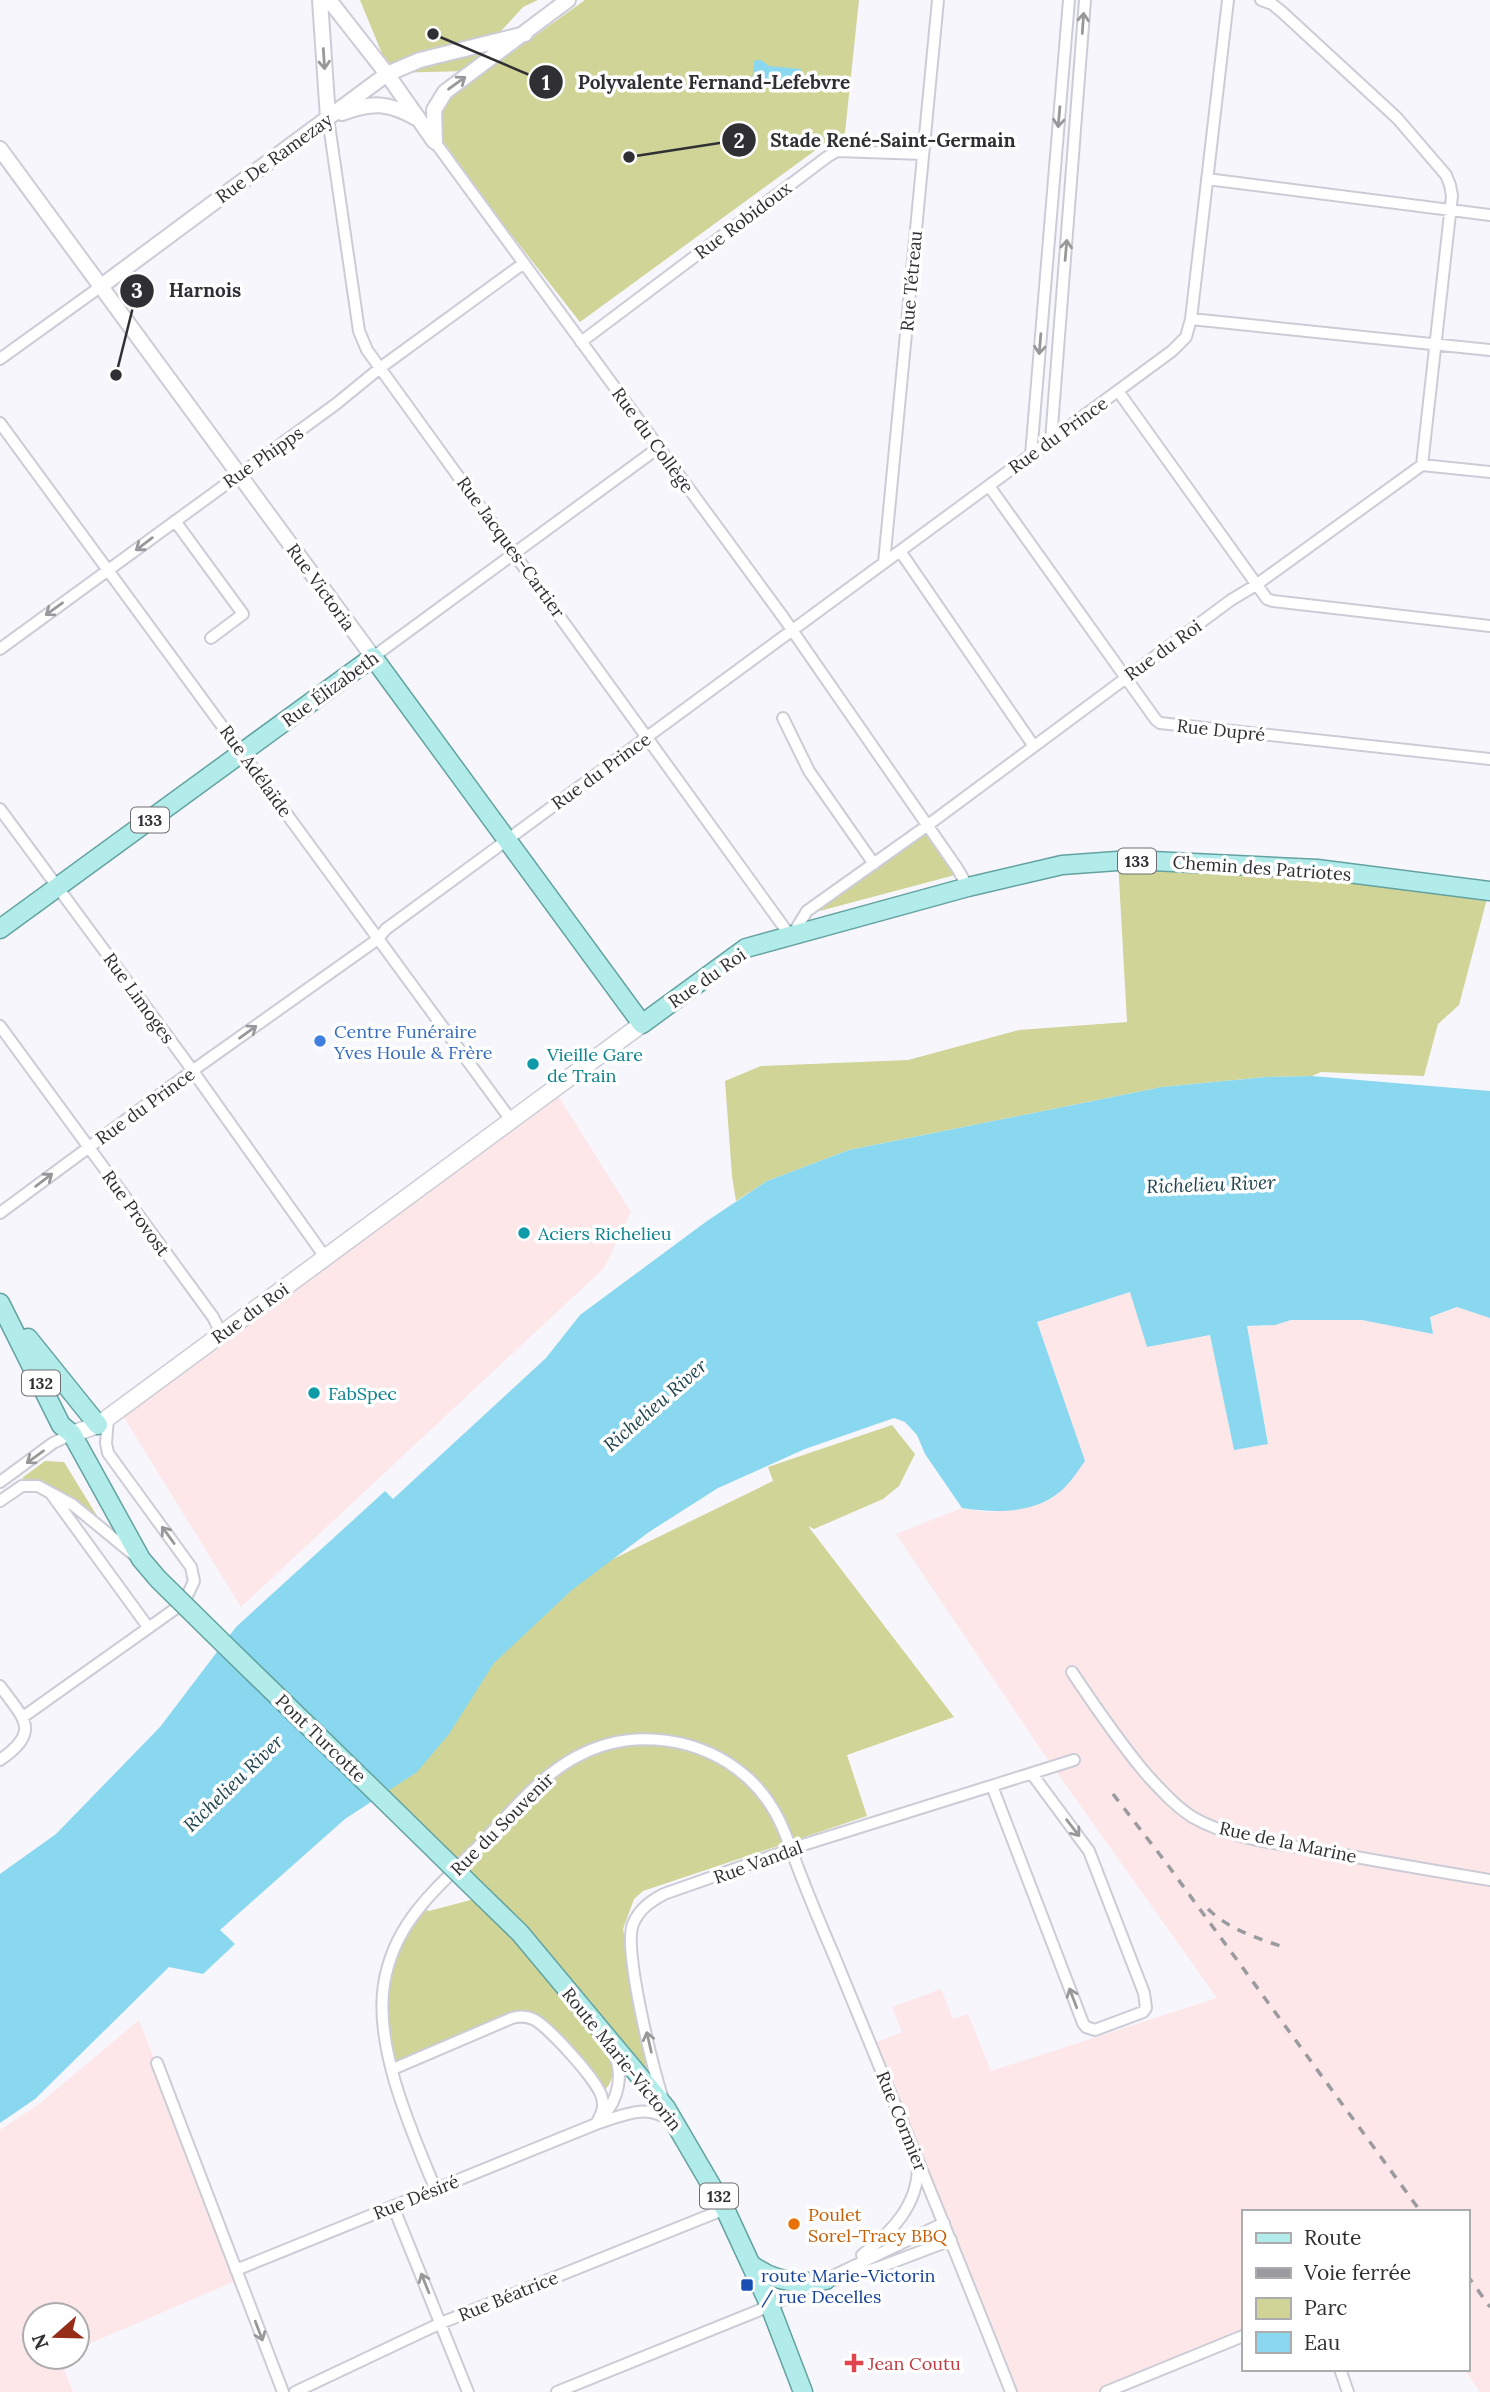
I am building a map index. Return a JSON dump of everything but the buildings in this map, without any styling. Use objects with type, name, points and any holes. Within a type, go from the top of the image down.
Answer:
[{"type":"main road","name":"Rue Élizabeth","points":[[0,929],[373,657]]},
{"type":"main road","name":"Rue Victoria","points":[[373,657],[642,1024]]},
{"type":"main road","name":"Chemin des Patriotes","points":[[791,937],[968,887],[1062,865],[1130,860],[1317,869],[1490,891]]},
{"type":"main road","name":"Rue du Roi","points":[[72,1434],[103,1421],[746,948],[791,937]]},
{"type":"main road","name":"132","points":[[0,1303],[61,1425],[72,1434],[141,1559]]},
{"type":"main road","points":[[14,1329],[25,1334],[103,1421]]},
{"type":"main road","name":"Pont Turcotte","points":[[141,1559],[158,1579],[483,1897]]},
{"type":"main road","name":"Route Marie-Victorin","points":[[483,1897],[520,1933],[666,2108],[725,2209],[770,2306],[803,2392]]},
{"type":"main road","points":[[752,2265],[763,2274],[783,2281],[809,2283],[826,2280]]},
{"type":"street","points":[[320,0],[328,118],[359,107],[383,104],[401,109],[420,120]]},
{"type":"street","name":"Rue du Collège","points":[[329,0],[387,74],[791,631],[928,825],[968,887]]},
{"type":"street","name":"Rue De Ramezay","points":[[0,359],[387,74],[421,60],[525,34],[568,0]]},
{"type":"street","name":"Rue Tétreau","points":[[884,563],[938,0]]},
{"type":"street","points":[[1031,454],[1069,0]]},
{"type":"street","points":[[1051,440],[1085,0]]},
{"type":"street","points":[[1228,0],[1191,319],[1490,350]]},
{"type":"street","points":[[1261,0],[1282,12],[1397,118],[1446,175],[1452,196],[1422,465],[1490,472]]},
{"type":"street","points":[[435,142],[434,110],[445,92],[525,34]]},
{"type":"street","points":[[1063,72],[1080,73]]},
{"type":"street","name":"Rue Jacques-Cartier","points":[[328,118],[359,331],[367,350],[791,937]]},
{"type":"street","name":"Rue Victoria","points":[[0,149],[373,657]]},
{"type":"street","name":"Rue Robidoux","points":[[581,342],[827,157],[837,152],[923,154]]},
{"type":"street","points":[[1207,179],[1490,215]]},
{"type":"street","points":[[1053,191],[1070,194]]},
{"type":"street","name":"Rue Phipps","points":[[0,649],[524,263]]},
{"type":"street","points":[[1044,299],[1062,300]]},
{"type":"street","name":"Rue du Prince","points":[[0,1213],[192,1071],[378,939],[386,929],[1172,351],[1186,337],[1191,319]]},
{"type":"street","points":[[1118,391],[1267,599],[1490,626]]},
{"type":"street","name":"Rue Adélaïde","points":[[0,423],[511,1120]]},
{"type":"street","name":"Rue Élizabeth","points":[[373,657],[658,448]]},
{"type":"street","name":"Rue du Roi","points":[[791,937],[807,911],[928,825],[1231,600],[1256,585],[1422,465]]},
{"type":"street","name":"Rue Dupré","points":[[989,486],[1124,678],[1160,723],[1490,759]]},
{"type":"street","points":[[175,521],[243,614],[211,638]]},
{"type":"street","points":[[900,551],[1033,745]]},
{"type":"street","points":[[783,718],[809,771],[874,864]]},
{"type":"street","name":"Rue Limoges","points":[[0,809],[325,1257]]},
{"type":"street","name":"Rue Provost","points":[[0,1026],[213,1317],[221,1334]]},
{"type":"street","points":[[103,1421],[108,1453],[191,1567],[194,1581],[188,1594]]},
{"type":"street","name":"Rue du Roi","points":[[0,1482],[53,1443],[72,1434]]},
{"type":"street","points":[[0,1501],[26,1485],[38,1486],[73,1505],[141,1559]]},
{"type":"street","points":[[52,1495],[148,1627]]},
{"type":"street","points":[[23,1717],[174,1609]]},
{"type":"street","name":"Rue de la Marine","points":[[1072,1672],[1128,1754],[1160,1790],[1201,1821],[1235,1833],[1282,1844],[1490,1880]]},
{"type":"street","points":[[0,1686],[23,1717],[25,1731],[22,1742],[0,1760]]},
{"type":"street","name":"Rue du Souvenir","points":[[435,2188],[410,2125],[393,2069],[383,2018],[384,1982],[395,1944],[410,1918],[522,1801],[559,1768],[591,1750],[628,1740],[686,1744],[727,1762],[748,1778],[779,1815],[792,1850]]},
{"type":"street","name":"Rue Vandal","points":[[666,2108],[659,2088],[632,1966],[633,1923],[646,1905],[664,1894],[792,1850],[1074,1760]]},
{"type":"street","points":[[992,1786],[1086,2027],[1095,2029],[1144,2010],[1144,1993],[1089,1851],[1032,1774]]},
{"type":"street","name":"Rue Cormier","points":[[792,1850],[1011,2392]]},
{"type":"street","points":[[393,2069],[512,2018],[527,2017],[545,2027],[602,2094],[603,2110],[596,2124]]},
{"type":"street","points":[[596,2124],[608,2111],[618,2086],[616,2056],[603,2033]]},
{"type":"street","points":[[156,2063],[283,2392]]},
{"type":"street","name":"Rue Désiré","points":[[236,2270],[596,2124],[646,2110],[661,2113],[680,2130]]},
{"type":"street","points":[[826,2280],[873,2246],[907,2210],[915,2193],[918,2160]]},
{"type":"street","points":[[393,2206],[468,2392]]},
{"type":"street","name":"Rue Béatrice","points":[[295,2392],[441,2323],[725,2209]]},
{"type":"street","points":[[557,2392],[770,2306],[944,2223]]},
{"type":"street","points":[[826,2280],[843,2279],[951,2240]]},
{"type":"street","points":[[1106,2392],[1242,2336]]},
{"type":"street","points":[[1341,2371],[1348,2392]]},
{"type":"shaded area","points":[[557,1094],[631,1212],[604,1268],[241,1607],[123,1416]]},
{"type":"shaded area","points":[[1130,1292],[1210,1334],[1234,1449],[1268,1443],[1247,1326],[1275,1325],[1290,1320],[1362,1320],[1432,1334],[1430,1317],[1458,1307],[1490,1318],[1490,2392],[1480,2392],[1465,2371],[1469,2371],[1469,2210],[1242,2210],[1242,2333],[1104,2392],[1011,2392],[870,2045],[902,2032],[892,2007],[941,1989],[953,2019],[968,2014],[991,2071],[1217,1998],[1043,1753],[896,1534],[962,1508],[987,1512],[1015,1510],[1037,1322]]},
{"type":"shaded area","points":[[139,2020],[240,2279],[91,2343],[91,2301],[21,2301],[21,2371],[65,2371],[73,2392],[0,2392],[0,2130],[39,2104]]},
{"type":"green space","points":[[360,0],[538,0],[523,7],[465,71],[390,73]]},
{"type":"green space","points":[[585,0],[859,0],[844,142],[824,144],[580,322],[503,224],[440,137],[440,111],[447,99]]},
{"type":"green space","points":[[927,828],[959,874],[812,913]]},
{"type":"green space","points":[[1118,861],[1317,869],[1488,895],[1459,1005],[1438,1024],[1424,1076],[1321,1072],[1312,1076],[1266,1077],[1162,1087],[849,1150],[767,1181],[736,1201],[725,1081],[761,1066],[908,1060],[1019,1030],[1127,1022]]},
{"type":"green space","points":[[892,1425],[915,1454],[899,1486],[883,1499],[814,1529],[808,1526],[954,1717],[847,1755],[867,1816],[643,1891],[634,1899],[623,1929],[659,2088],[616,2056],[609,2085],[602,2094],[594,2082],[527,2017],[393,2069],[389,2054],[384,1982],[419,1907],[429,1911],[482,1897],[377,1782],[568,1581],[773,1481],[768,1467]]},
{"type":"green space","points":[[45,1461],[64,1462],[110,1537],[37,1485],[22,1478]]},
{"type":"water","points":[[761,60],[769,66],[801,69],[799,89],[752,84],[754,61]]},
{"type":"water","name":"Richelieu River","points":[[1312,1076],[1490,1091],[1490,1318],[1457,1307],[1430,1317],[1433,1334],[1362,1320],[1291,1320],[1275,1325],[1247,1326],[1268,1444],[1234,1450],[1210,1335],[1147,1347],[1130,1292],[1037,1322],[1085,1461],[1071,1481],[1050,1499],[1014,1510],[962,1508],[925,1454],[917,1435],[905,1422],[894,1418],[805,1449],[718,1488],[649,1532],[572,1590],[494,1663],[449,1734],[417,1772],[345,1819],[220,1930],[235,1944],[203,1974],[169,1967],[35,2099],[0,2123],[0,1874],[56,1834],[160,1727],[236,1627],[385,1491],[393,1499],[546,1358],[580,1315],[707,1221],[767,1181],[849,1150],[1162,1087],[1266,1077]]},
{"type":"railway","points":[[1113,1794],[1420,2210]]},
{"type":"railway","points":[[1208,1909],[1235,1928],[1286,1948]]},
{"type":"railway","points":[[1469,2278],[1490,2307]]},
{"type":"place","name":"Polyvalente Fernand-Lefebvre","points":[[433,34]]},
{"type":"place","name":"Stade René-Saint-Germain","points":[[629,157]]},
{"type":"place","name":"Harnois","points":[[116,375]]},
{"type":"place","name":"Centre Funéraire Yves Houle & Frère","points":[[320,1041]]},
{"type":"place","name":"Vieille Gare de Train","points":[[533,1064]]},
{"type":"place","name":"Aciers Richelieu","points":[[524,1233]]},
{"type":"place","name":"FabSpec","points":[[314,1393]]},
{"type":"place","name":"Poulet Sorel-Tracy BBQ","points":[[794,2224]]},
{"type":"place","name":"route Marie-Victorin / rue Decelles","points":[[747,2285]]},
{"type":"place","name":"Jean Coutu","points":[[854,2363]]}]
